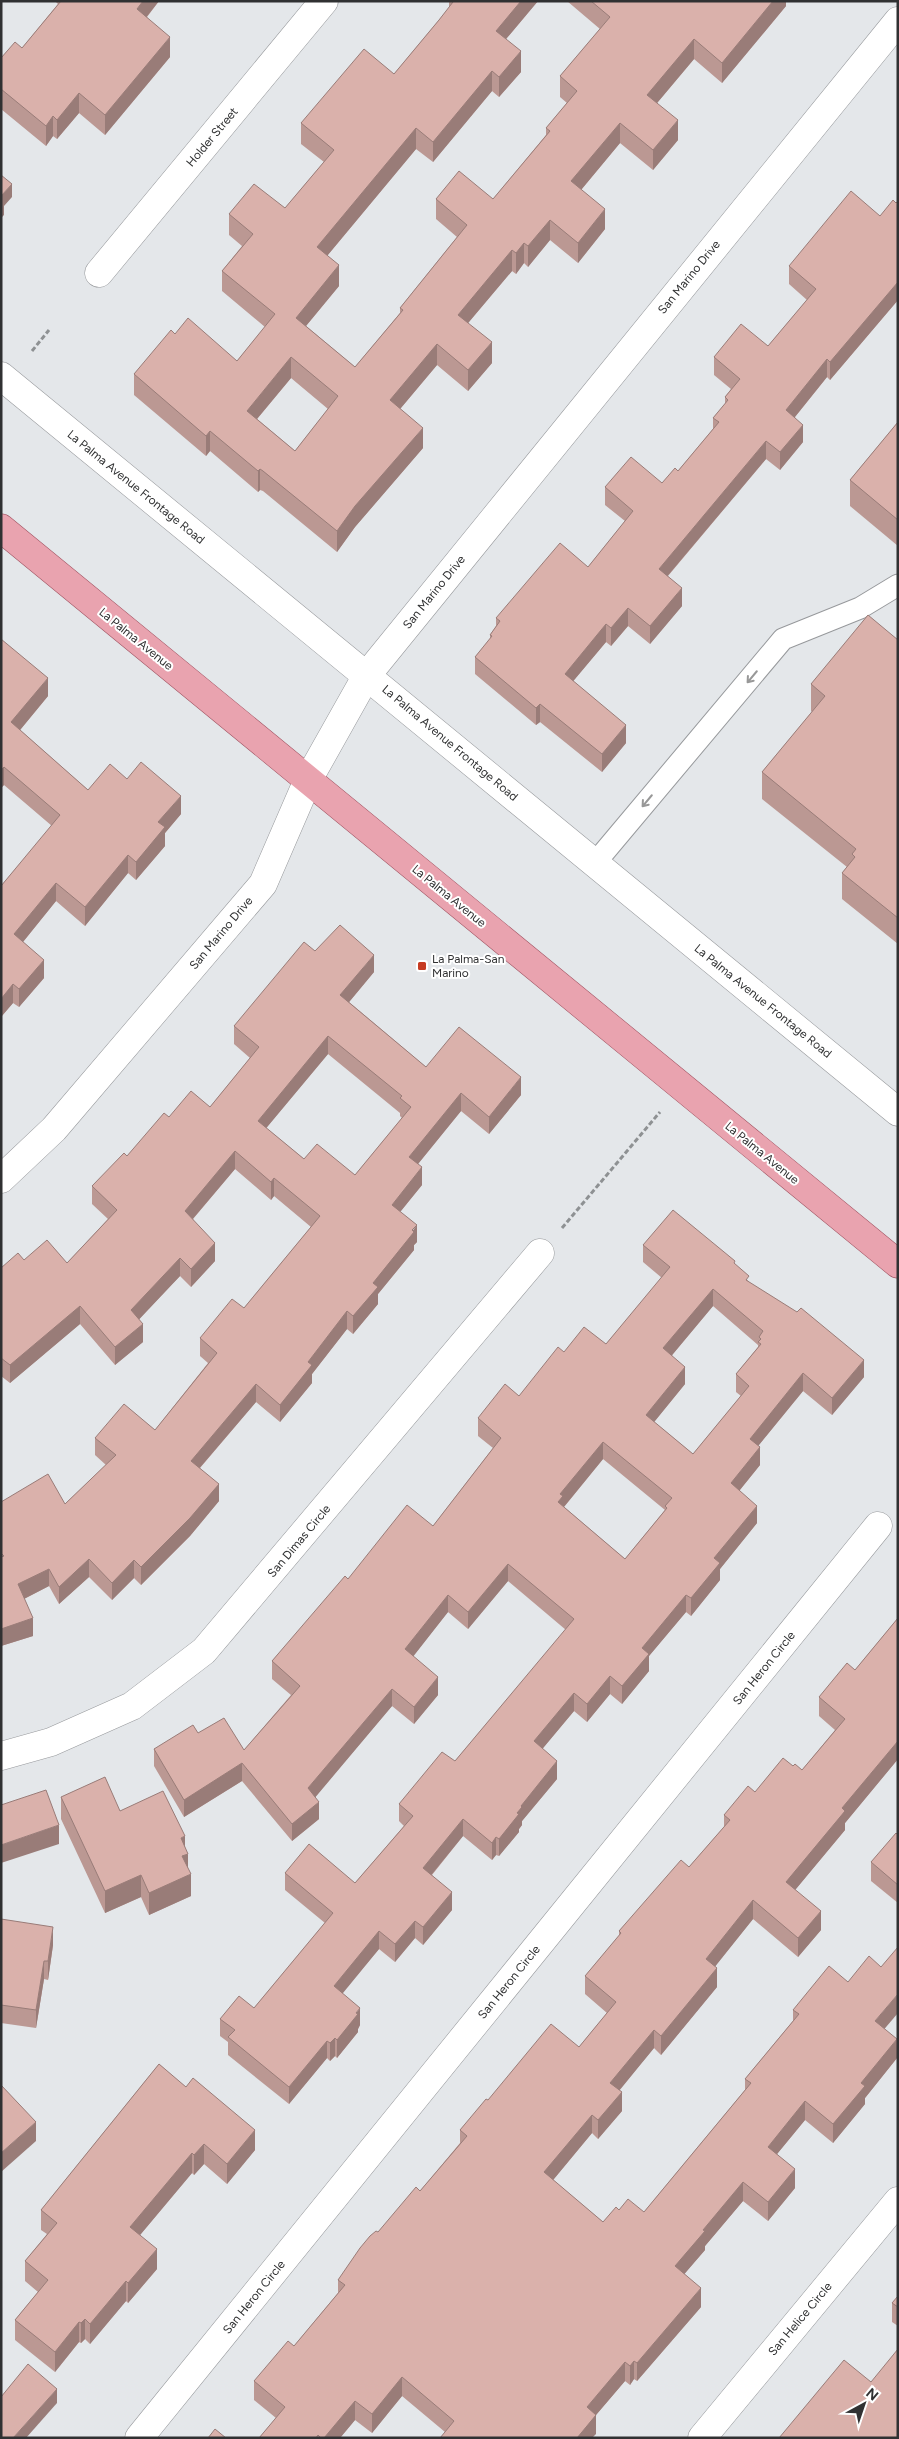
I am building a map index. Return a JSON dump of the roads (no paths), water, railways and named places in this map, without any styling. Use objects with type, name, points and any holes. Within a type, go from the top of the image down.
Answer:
[{"type":"main road","name":"La Palma Avenue","points":[[1,528],[898,1264]]},
{"type":"street","name":"Holder Street","points":[[99,272],[324,1]]},
{"type":"street","name":"San Marino Drive","points":[[1,1179],[54,1128],[263,884],[308,780],[367,675],[898,21]]},
{"type":"street","name":"La Palma Avenue Frontage Road","points":[[1,376],[898,1112]]},
{"type":"street","name":"San Dimas Circle","points":[[1,1756],[51,1742],[132,1706],[204,1651],[540,1253]]},
{"type":"street","name":"San Heron Circle","points":[[140,2438],[878,1526]]},
{"type":"street","name":"San Helice Circle","points":[[702,2438],[898,2201]]},
{"type":"lane","points":[[595,863],[783,640],[860,608],[898,585]]},
{"type":"place","name":"La Palma-San Marino","points":[[422,966]]}]
